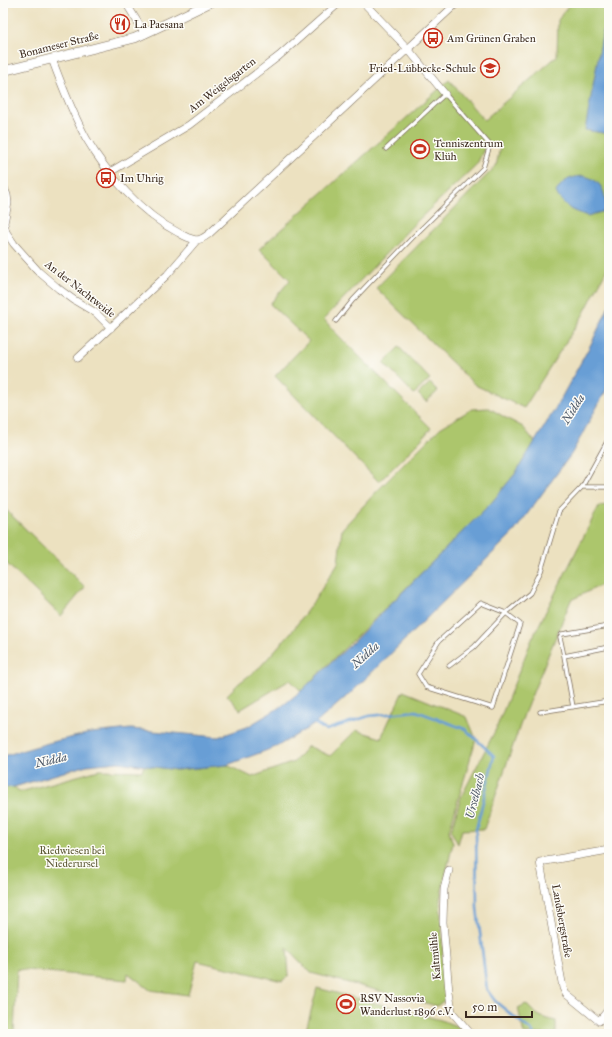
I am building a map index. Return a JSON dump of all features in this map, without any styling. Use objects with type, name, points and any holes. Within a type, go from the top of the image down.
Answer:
[{"type":"street","points":[[126,3],[145,34]]},
{"type":"street","name":"Bonameser Straße","points":[[3,71],[126,41],[145,34],[209,3]]},
{"type":"street","name":"Am Weigelsgarten","points":[[110,172],[190,124],[279,56],[339,3]]},
{"type":"street","points":[[364,3],[408,49],[446,94]]},
{"type":"street","points":[[52,59],[79,124],[110,172],[135,200],[161,222],[172,230],[196,240],[202,239],[210,233],[458,3]]},
{"type":"street","name":"An der Nachtweide","points":[[3,185],[8,195],[4,223],[6,232],[14,244],[39,272],[58,289],[96,313],[111,328]]},
{"type":"street","points":[[78,358],[167,274],[196,240]]},
{"type":"street","name":"Landsbergstraße","points":[[609,850],[540,862],[563,988],[566,994],[599,1021],[609,1009]]},
{"type":"street","name":"Kaltmühle","points":[[448,870],[444,889],[443,922],[449,992],[452,1012],[470,1034]]},
{"type":"lane","points":[[336,320],[414,236],[483,168],[490,145],[446,94],[386,149]]},
{"type":"lane","points":[[449,666],[474,647],[506,614],[530,593],[541,572],[559,511],[582,487],[609,438]]},
{"type":"lane","points":[[582,487],[609,487]]},
{"type":"lane","points":[[481,603],[506,614],[520,624],[493,708],[426,686],[418,674],[439,641],[476,607],[481,603]]},
{"type":"lane","points":[[573,706],[560,637],[562,634],[609,626]]},
{"type":"lane","points":[[564,656],[609,647]]},
{"type":"lane","points":[[540,712],[609,701]]},
{"type":"green space","points":[[570,3],[609,3],[586,130],[609,134],[609,265],[583,315],[524,408],[475,385],[376,288],[496,166],[501,143],[486,145],[477,164],[414,224],[324,319],[332,329],[431,428],[379,482],[275,376],[309,341],[270,304],[290,280],[259,249],[449,80],[484,120],[557,56],[558,20]]},
{"type":"green space","points":[[399,347],[430,379],[414,394],[383,363]]},
{"type":"green space","points":[[430,383],[438,391],[426,402],[418,394]]},
{"type":"green space","points":[[489,408],[523,427],[535,442],[515,474],[492,502],[301,691],[290,680],[240,710],[227,695],[238,684],[260,667],[293,630],[316,598],[338,563],[342,529],[377,491],[440,428],[472,409]]},
{"type":"green space","points":[[609,505],[609,581],[571,600],[524,714],[484,829],[462,830],[458,844],[451,831],[461,797],[496,729],[532,639],[599,506]]},
{"type":"green space","points":[[3,507],[85,587],[61,616],[3,560]]},
{"type":"green space","name":"Riedwiesen bei Niederursel","points":[[403,691],[467,717],[476,739],[449,831],[453,843],[440,899],[446,999],[437,1006],[311,973],[287,948],[289,975],[282,981],[197,961],[188,995],[150,990],[128,973],[127,980],[17,969],[14,1034],[3,1034],[3,788],[14,787],[20,792],[99,770],[142,771],[144,765],[176,770],[227,765],[252,777],[294,762],[308,746],[330,756],[356,730],[381,738]]},
{"type":"green space","name":"RSV Nassovia Wanderlust 1896 e.V.","points":[[317,988],[441,1020],[459,1027],[465,1034],[305,1034]]},
{"type":"green space","points":[[526,1004],[539,1016],[556,1021],[556,1034],[524,1034],[518,1008]]},
{"type":"water","points":[[609,3],[609,134],[585,130]]},
{"type":"water","points":[[583,176],[595,180],[602,188],[605,199],[605,211],[587,216],[570,209],[559,198],[556,192],[564,182],[574,177]]},
{"type":"water","name":"Nidda","points":[[609,306],[609,385],[572,453],[514,532],[354,690],[315,724],[276,747],[227,765],[176,770],[118,762],[87,765],[14,787],[3,788],[3,756],[91,733],[131,729],[218,737],[247,727],[282,706],[301,691],[348,647],[492,502],[515,474],[555,409],[591,344]]},
{"type":"waterway","name":"Urselbach","points":[[314,723],[326,730],[369,716],[416,711],[465,729],[494,756],[476,830],[477,908],[487,990],[496,1002],[533,1032],[533,1034]]},
{"type":"place","name":"La Paesana","points":[[120,24]]},
{"type":"place","name":"Am Grünen Graben","points":[[433,38]]},
{"type":"place","name":"Fried-Lübbecke-Schule","points":[[490,68]]},
{"type":"place","name":"Tenniszentrum Klüh","points":[[420,149]]},
{"type":"place","name":"Im Uhrig","points":[[106,178]]},
{"type":"place","name":"RSV Nassovia Wanderlust 1896 e.V.","points":[[346,1004]]}]
